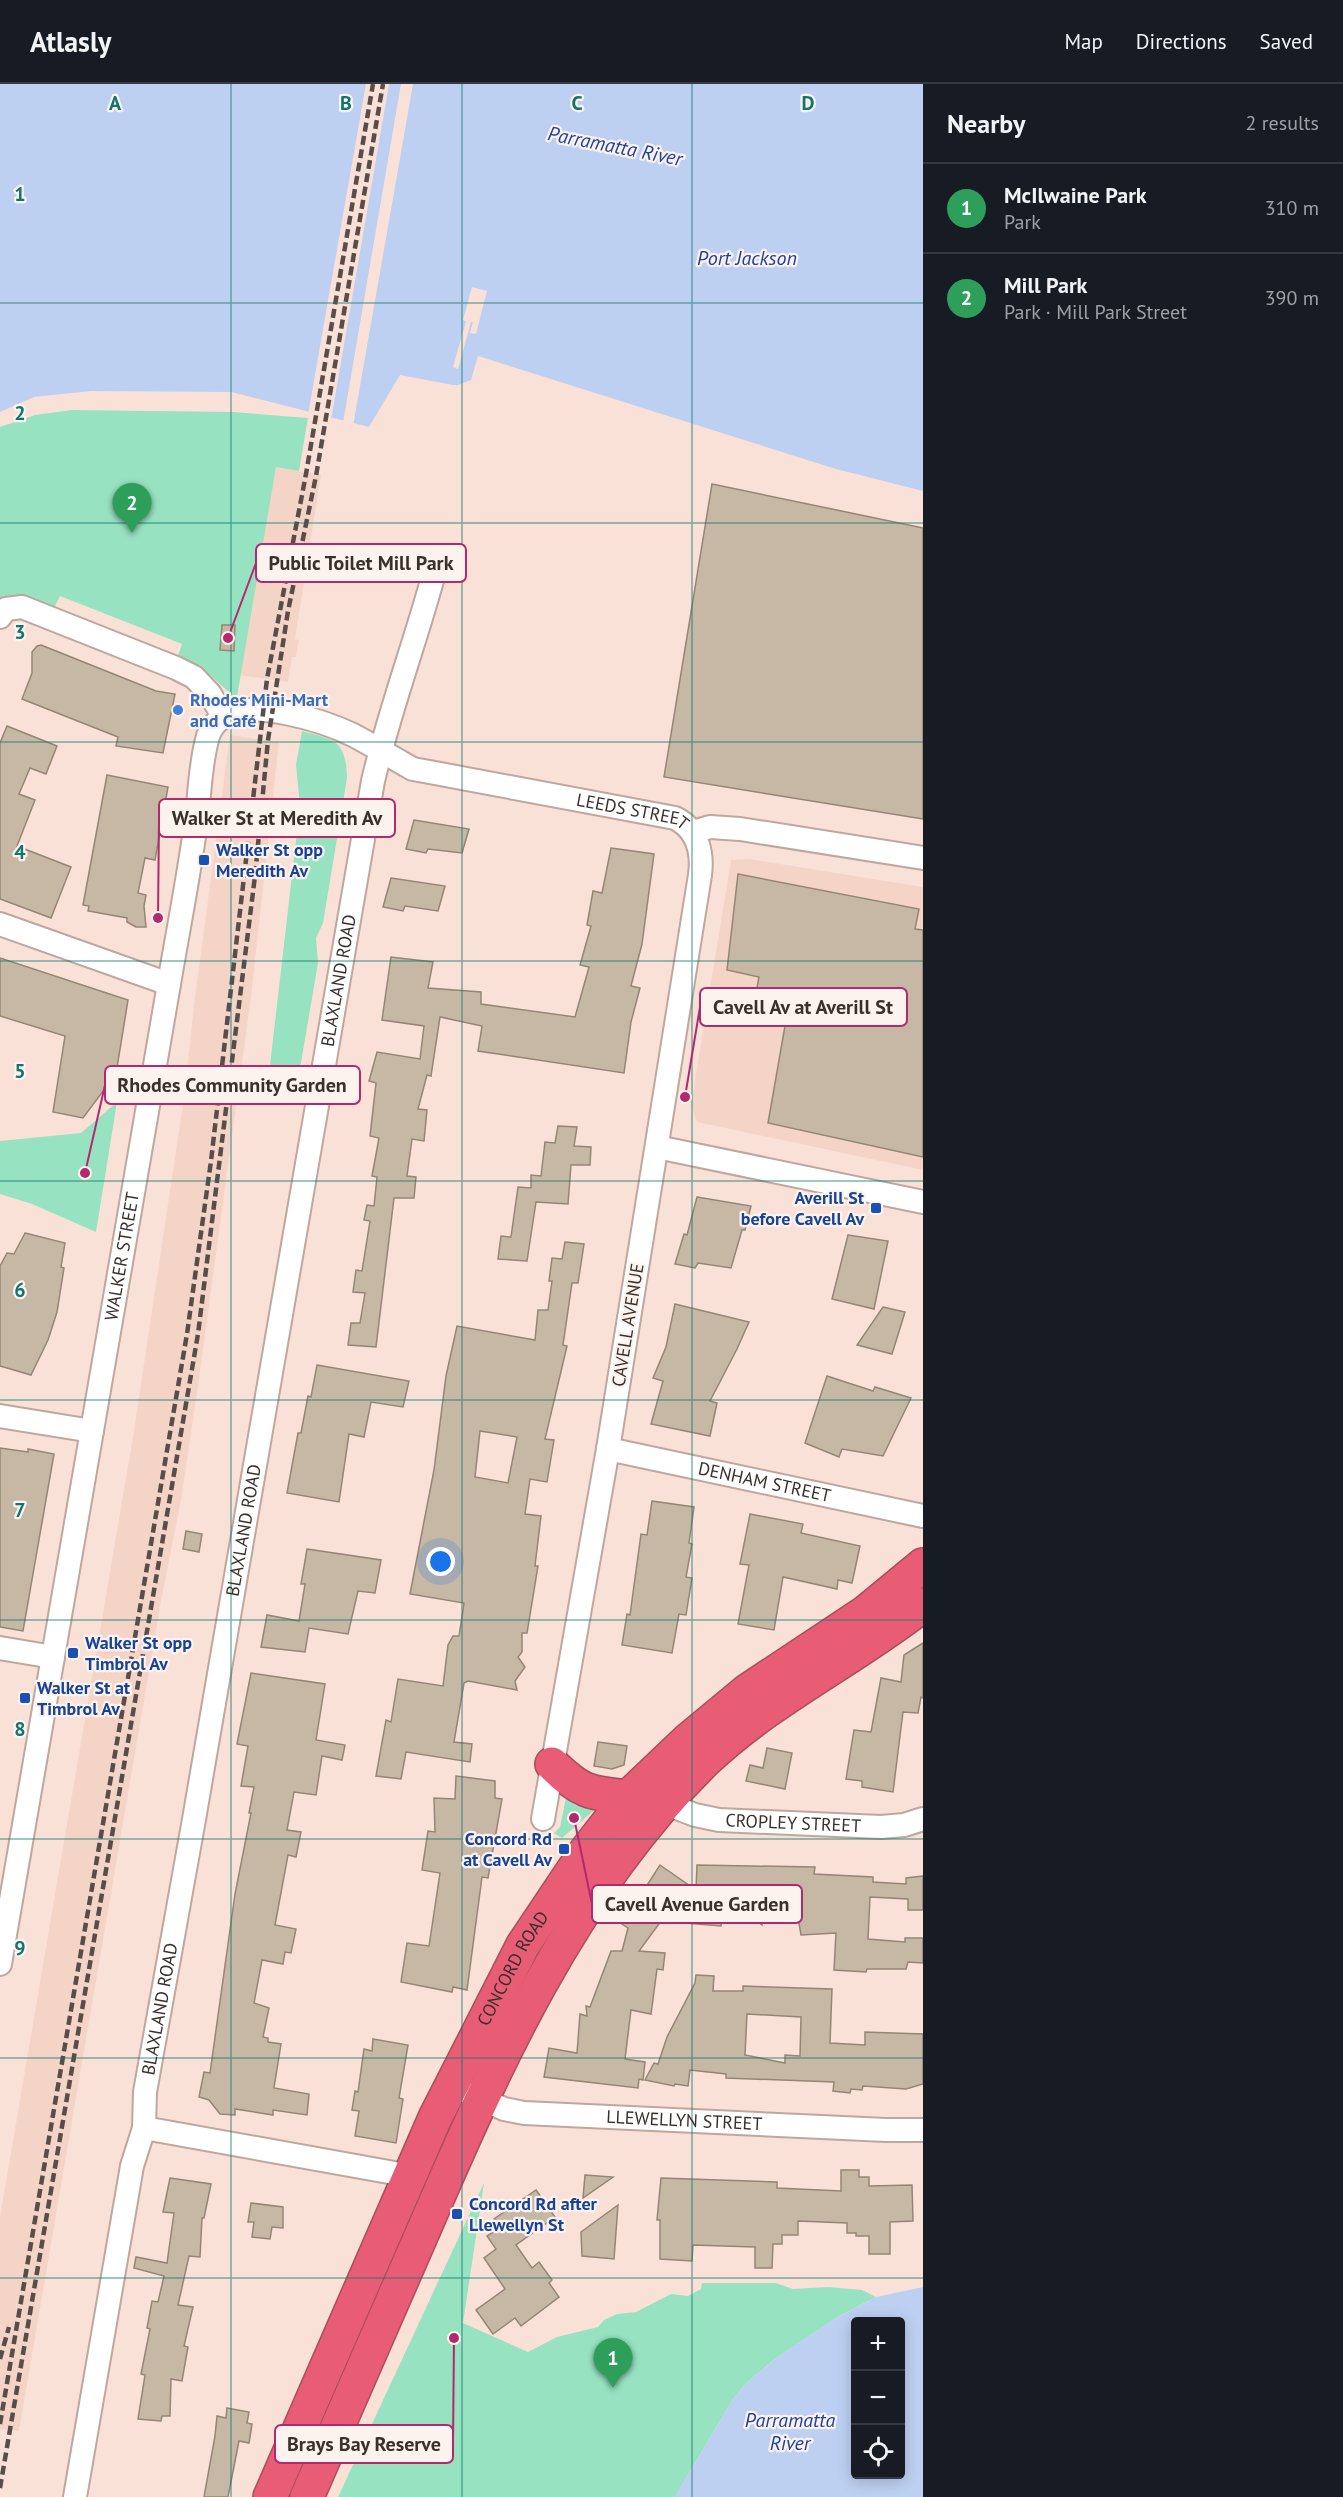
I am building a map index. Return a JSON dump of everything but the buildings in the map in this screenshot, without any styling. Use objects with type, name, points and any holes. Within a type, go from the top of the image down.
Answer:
[{"type":"highway","name":"CONCORD ROAD","points":[[270,2497],[451,2086],[523,1944],[586,1851],[628,1797],[689,1739],[747,1691],[866,1612],[923,1565]]},
{"type":"highway","name":"CONCORD ROAD","points":[[307,2497],[482,2099],[528,2008],[574,1926],[610,1869],[664,1803],[706,1760],[734,1736],[923,1605]]},
{"type":"highway","points":[[552,1764],[568,1780],[586,1791],[628,1797]]},
{"type":"street","name":"BLAXLAND ROAD","points":[[75,2497],[132,2166],[144,2128],[145,2092],[373,781],[380,751],[418,634],[436,566]]},
{"type":"street","points":[[3,613],[22,607],[41,613],[176,668],[201,683],[224,716],[248,709],[286,714],[328,725],[353,735],[380,751]]},
{"type":"street","name":"WALKER STREET","points":[[0,1964],[169,984],[196,823],[204,753],[209,733],[215,723],[224,716]]},
{"type":"street","name":"LEEDS STREET","points":[[380,751],[413,769],[513,790],[665,816],[682,822],[693,832],[710,827],[740,828],[923,858]]},
{"type":"street","name":"CAVELL AVENUE","points":[[543,1819],[608,1449],[701,865],[699,847],[693,832]]},
{"type":"street","points":[[0,924],[169,984]]},
{"type":"street","points":[[657,1147],[923,1202]]},
{"type":"street","points":[[0,1416],[92,1431]]},
{"type":"street","name":"DENHAM STREET","points":[[608,1449],[923,1516]]},
{"type":"street","points":[[0,1648],[53,1657]]},
{"type":"street","name":"CROPLEY STREET","points":[[664,1803],[695,1815],[719,1820],[881,1827],[904,1825],[923,1819]]},
{"type":"street","name":"LLEWELLYN STREET","points":[[451,2086],[504,2109],[524,2113],[923,2130]]},
{"type":"street","points":[[144,2128],[411,2176]]},
{"type":"shaded area","points":[[275,466],[321,475],[295,639],[299,640],[296,657],[292,657],[288,682],[238,675]]},
{"type":"shaded area","points":[[230,735],[279,742],[251,997],[181,1500],[161,1601],[19,2431],[0,2429],[0,2217],[133,1437],[185,1091],[194,1005]]},
{"type":"shaded area","points":[[749,859],[923,887],[923,1170],[697,1122],[691,1105],[731,860]]},
{"type":"green space","points":[[72,410],[233,412],[308,418],[299,471],[276,467],[237,697],[234,697],[210,675],[177,659],[182,644],[60,596],[53,610],[20,597],[0,601],[0,427],[35,415]]},
{"type":"green space","points":[[302,731],[330,740],[341,749],[347,778],[323,923],[316,938],[318,963],[296,1092],[287,1098],[274,1089],[269,1074],[300,806],[296,765]]},
{"type":"green space","points":[[117,1102],[96,1232],[32,1204],[0,1194],[0,1141],[81,1133]]},
{"type":"green space","points":[[567,1793],[599,1806],[562,1838],[554,1833],[560,1827]]},
{"type":"green space","points":[[484,2183],[463,2323],[528,2352],[557,2337],[598,2327],[604,2320],[617,2314],[636,2312],[671,2294],[688,2296],[701,2289],[702,2283],[776,2283],[793,2289],[828,2287],[862,2290],[876,2297],[836,2318],[775,2359],[745,2384],[731,2402],[675,2497],[338,2497]]},
{"type":"water","name":"Port Jackson","points":[[0,84],[923,84],[923,491],[836,469],[478,356],[471,380],[458,385],[400,375],[369,427],[231,392],[91,391],[34,397],[0,412]]},
{"type":"water","name":"Parramatta River","points":[[923,2287],[923,2497],[675,2497],[731,2402],[745,2384],[779,2356],[836,2318],[876,2297]]},
{"type":"pier","points":[[366,84],[389,84],[331,420],[308,415]]},
{"type":"pier","points":[[401,84],[413,84],[353,426],[343,423]]},
{"type":"pier","points":[[472,287],[487,291],[476,334],[470,333],[473,322],[471,322],[458,369],[453,367],[466,321],[463,320]]},
{"type":"railway","points":[[0,2424],[187,1334],[211,1161],[267,679],[306,474],[373,84]]},
{"type":"railway","points":[[0,2488],[198,1334],[255,876],[268,740],[288,611],[316,476],[383,84]]},
{"type":"railway","points":[[0,2359],[9,2327]]},
{"type":"place","name":"Mill Park","points":[[132,533]]},
{"type":"place","name":"Public Toilet Mill Park","points":[[228,638]]},
{"type":"place","name":"Rhodes Mini-Mart and Café","points":[[178,710]]},
{"type":"place","name":"Walker St opp Meredith Av","points":[[204,860]]},
{"type":"place","name":"Walker St at Meredith Av","points":[[158,918]]},
{"type":"place","name":"Cavell Av at Averill St","points":[[685,1097]]},
{"type":"place","name":"Rhodes Community Garden","points":[[85,1173]]},
{"type":"place","name":"Averill St before Cavell Av","points":[[876,1208]]},
{"type":"place","name":"Walker St opp Timbrol Av","points":[[73,1653]]},
{"type":"place","name":"Walker St at Timbrol Av","points":[[25,1698]]},
{"type":"place","name":"Cavell Avenue Garden","points":[[574,1818]]},
{"type":"place","name":"Concord Rd at Cavell Av","points":[[564,1849]]},
{"type":"place","name":"Concord Rd after Llewellyn St","points":[[457,2214]]},
{"type":"place","name":"Brays Bay Reserve","points":[[454,2338]]},
{"type":"place","name":"McIlwaine Park","points":[[613,2388]]}]
